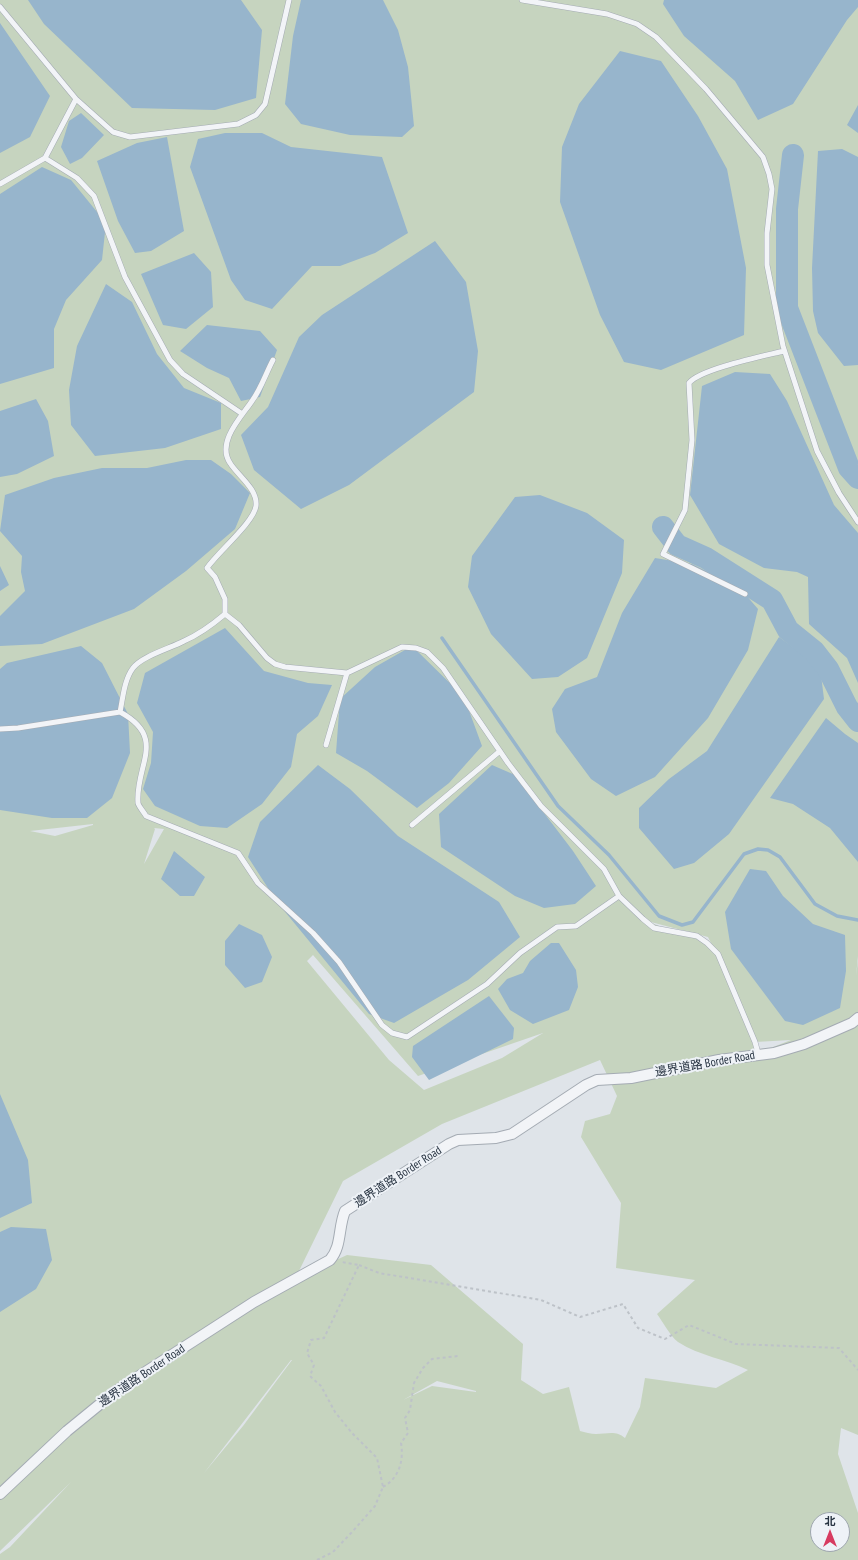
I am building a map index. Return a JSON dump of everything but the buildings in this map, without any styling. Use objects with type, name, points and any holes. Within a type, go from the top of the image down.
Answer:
[{"type":"street","name":"邊界道路 Border Road","points":[[0,1494],[67,1431],[116,1391],[254,1302],[330,1260],[335,1254],[339,1243],[342,1219],[345,1211],[449,1144],[458,1140],[496,1138],[512,1134],[586,1085],[597,1080],[631,1078],[758,1053],[774,1053],[804,1044],[852,1023],[858,1018]]},
{"type":"lane","points":[[0,7],[76,99],[114,132],[130,137],[238,124],[256,115],[265,104],[289,0]]},
{"type":"lane","points":[[522,0],[607,14],[637,24],[656,37],[706,89],[763,157],[772,189],[767,233],[767,265],[784,351],[817,451],[839,493],[858,522]]},
{"type":"lane","points":[[0,184],[45,158],[76,99]]},
{"type":"lane","points":[[45,158],[77,178],[94,196],[125,277],[170,360],[183,374],[241,413]]},
{"type":"lane","points":[[745,594],[663,554],[685,510],[692,440],[689,383],[694,377],[706,372],[784,351]]},
{"type":"lane","points":[[120,712],[127,680],[133,667],[164,648],[182,642],[198,634],[213,625],[224,614],[226,599],[215,577],[207,568],[213,559],[247,523],[256,507],[255,497],[250,488],[229,462],[226,450],[229,436],[241,413],[253,401],[273,360]]},
{"type":"lane","points":[[224,614],[238,625],[267,658],[275,664],[285,667],[348,673],[402,647],[416,648],[427,652],[443,668],[500,751],[541,806],[604,869],[619,896],[654,928],[698,936],[718,954],[758,1053]]},
{"type":"lane","points":[[326,745],[348,673]]},
{"type":"lane","points":[[0,729],[18,728],[120,712],[128,716],[144,731],[147,756],[141,771],[138,804],[146,816],[238,853],[258,883],[313,933],[339,962],[382,1025],[392,1033],[407,1037],[486,984],[520,953],[557,927],[576,926],[619,896]]},
{"type":"lane","points":[[412,825],[500,751]]},
{"type":"path","points":[[330,1260],[359,1265],[379,1273],[541,1300],[580,1317],[623,1304],[638,1328],[665,1339],[689,1325],[736,1344],[839,1348],[858,1370]]},
{"type":"path","points":[[359,1265],[324,1338],[311,1340],[307,1353],[314,1364],[310,1376],[321,1386],[335,1412],[352,1434],[377,1458],[383,1487]]},
{"type":"path","points":[[317,1560],[332,1552],[353,1531],[375,1506],[383,1487],[395,1478],[403,1456],[401,1442],[408,1433],[405,1418],[410,1410],[414,1383],[423,1368],[432,1359],[458,1356]]},
{"type":"green space","points":[[0,0],[858,0],[858,956],[856,976],[858,961],[858,1435],[841,1428],[838,1454],[858,1513],[858,1560],[0,1560],[0,1554],[10,1547],[71,1482],[0,1551]],"holes":[[[93,824],[55,836],[30,831]],[[154,828],[164,829],[144,864],[155,829]],[[647,921],[708,937],[715,951],[697,936],[676,933]],[[313,955],[418,1076],[543,1033],[502,1058],[424,1090],[389,1060],[307,961]],[[791,1040],[758,1053],[755,1042]],[[600,1060],[617,1096],[610,1114],[585,1121],[581,1137],[621,1203],[616,1268],[695,1280],[657,1314],[669,1333],[678,1342],[686,1347],[748,1370],[716,1388],[645,1378],[640,1407],[625,1438],[615,1433],[592,1434],[580,1431],[569,1387],[543,1394],[521,1380],[523,1344],[431,1265],[347,1255],[244,1303],[298,1273],[343,1181],[442,1124]],[[291,1360],[292,1360],[243,1426],[204,1473]],[[437,1381],[476,1391],[432,1386],[403,1400]]]},
{"type":"water","points":[[28,0],[241,0],[262,30],[256,98],[215,110],[132,108],[44,24]]},
{"type":"water","points":[[301,0],[383,0],[398,30],[408,67],[414,126],[402,137],[350,135],[301,124],[285,104],[293,36]]},
{"type":"water","points":[[664,0],[858,0],[858,7],[847,20],[793,104],[758,120],[735,81],[684,36],[663,4]]},
{"type":"water","points":[[0,23],[50,96],[30,137],[0,153]]},
{"type":"water","points":[[620,51],[661,61],[698,116],[727,169],[746,268],[744,335],[661,370],[624,362],[600,315],[560,202],[562,147],[579,104]]},
{"type":"water","points":[[858,105],[858,133],[847,125]]},
{"type":"water","points":[[81,113],[104,135],[82,158],[70,164],[61,147],[69,121]]},
{"type":"water","points":[[225,133],[262,133],[291,147],[382,157],[408,233],[375,253],[340,266],[312,266],[272,309],[245,300],[231,280],[190,167],[198,139]]},
{"type":"water","points":[[167,137],[184,231],[151,251],[135,253],[118,221],[97,161],[137,143]]},
{"type":"water","points":[[842,149],[858,157],[858,365],[844,366],[818,333],[813,311],[812,268],[818,151]]},
{"type":"water","points":[[42,167],[71,180],[106,223],[102,260],[66,300],[54,329],[54,368],[0,384],[0,194]]},
{"type":"water","points":[[435,241],[466,282],[478,351],[474,392],[349,485],[301,509],[254,470],[241,435],[268,407],[299,337],[322,315]]},
{"type":"water","points":[[194,253],[211,272],[213,307],[186,329],[163,325],[141,274]]},
{"type":"water","points":[[106,284],[132,302],[157,354],[184,388],[221,403],[221,429],[165,448],[95,456],[71,425],[69,390],[77,346]]},
{"type":"water","points":[[207,325],[260,331],[277,350],[260,397],[241,401],[229,378],[207,368],[180,351]]},
{"type":"water","points":[[735,372],[770,374],[787,401],[834,505],[858,533],[858,683],[847,658],[809,624],[808,577],[797,572],[764,568],[719,544],[690,495],[702,386]]},
{"type":"water","points":[[36,399],[48,421],[54,456],[17,474],[0,477],[0,411]]},
{"type":"water","points":[[186,460],[211,460],[231,474],[250,493],[235,529],[186,571],[134,609],[42,644],[0,646],[0,616],[25,591],[21,572],[22,556],[0,531],[5,495],[54,478],[102,468],[147,468]]},
{"type":"water","points":[[540,495],[587,513],[624,540],[622,573],[587,658],[558,677],[532,679],[491,634],[468,587],[472,556],[515,497]]},
{"type":"water","points":[[655,558],[692,564],[739,587],[758,609],[748,650],[708,718],[655,777],[616,796],[591,779],[556,732],[552,709],[565,689],[597,677],[622,613]]},
{"type":"water","points":[[0,566],[9,585],[0,591]]},
{"type":"water","points":[[225,628],[264,671],[308,683],[332,685],[318,716],[297,734],[291,767],[262,804],[227,828],[200,826],[155,806],[143,789],[151,763],[153,732],[137,703],[145,673]]},
{"type":"water","points":[[779,637],[820,667],[824,699],[729,834],[694,863],[674,869],[639,828],[639,808],[669,779],[707,751]]},
{"type":"water","points":[[81,646],[102,663],[128,714],[130,753],[112,798],[87,818],[52,818],[0,810],[0,669],[7,663]]},
{"type":"water","points":[[412,646],[464,697],[482,746],[449,783],[417,808],[367,771],[336,753],[340,699],[375,667]]},
{"type":"water","points":[[826,718],[858,743],[858,862],[830,828],[793,804],[770,798]]},
{"type":"water","points":[[318,765],[350,789],[398,836],[499,902],[520,937],[468,980],[394,1023],[369,1014],[277,902],[248,857],[260,822]]},
{"type":"water","points":[[492,765],[515,775],[573,851],[596,886],[575,904],[544,908],[515,896],[441,847],[439,814]]},
{"type":"water","points":[[174,851],[205,877],[194,896],[180,896],[161,879]]},
{"type":"water","points":[[750,869],[766,871],[783,896],[813,924],[845,935],[846,971],[840,1008],[803,1025],[785,1021],[731,949],[725,912]]},
{"type":"water","points":[[239,924],[262,935],[272,957],[262,982],[245,988],[225,965],[225,941]]},
{"type":"water","points":[[551,943],[559,943],[576,970],[578,987],[569,1010],[533,1024],[510,1010],[498,989],[507,979],[523,973],[530,961]]},
{"type":"water","points":[[489,996],[514,1028],[513,1039],[429,1080],[412,1057],[413,1046]]},
{"type":"water","points":[[0,1094],[28,1160],[32,1203],[0,1218]]},
{"type":"water","points":[[11,1227],[46,1229],[52,1260],[36,1289],[0,1312],[0,1232]]},
{"type":"waterway","points":[[793,155],[787,209],[787,308],[849,468],[858,478]]},
{"type":"waterway","points":[[663,527],[677,545],[706,558],[772,600],[788,630],[814,651],[828,669],[847,707],[858,721]]},
{"type":"waterway","points":[[442,638],[558,806],[609,855],[659,916],[682,925],[693,922],[744,854],[758,849],[768,850],[780,857],[815,904],[837,916],[858,920]]}]
